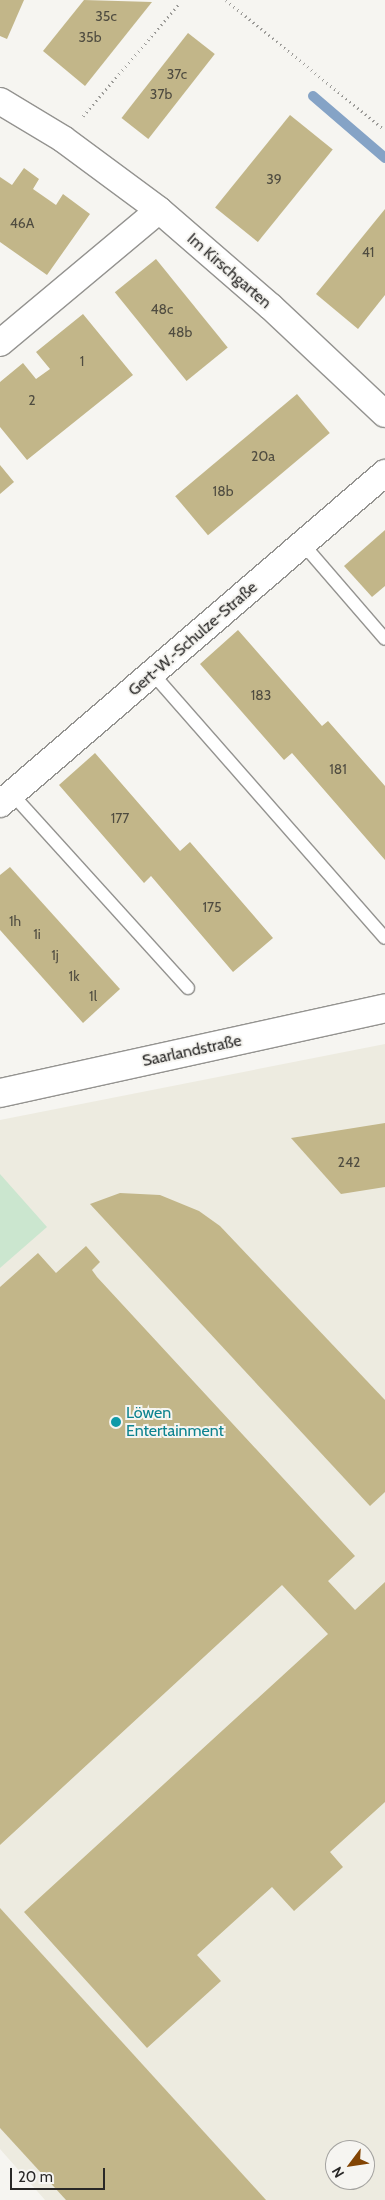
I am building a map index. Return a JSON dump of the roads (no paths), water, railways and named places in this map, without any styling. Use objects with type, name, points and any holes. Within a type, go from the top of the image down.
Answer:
[{"type":"main road","name":"Saarlandstraße","points":[[0,1093],[385,1008]]},
{"type":"street","name":"Im Kirschgarten","points":[[0,101],[63,139],[159,210],[271,307],[385,414]]},
{"type":"street","points":[[0,343],[159,210]]},
{"type":"street","name":"Gert-W.-Schulze-Straße","points":[[6,799],[385,473]]},
{"type":"lane","points":[[303,544],[385,639]]},
{"type":"lane","points":[[153,674],[385,938]]},
{"type":"lane","points":[[6,799],[188,988]]},
{"type":"waterway","points":[[313,96],[385,158]]},
{"type":"place","name":"Löwen Entertainment","points":[[116,1422]]}]
